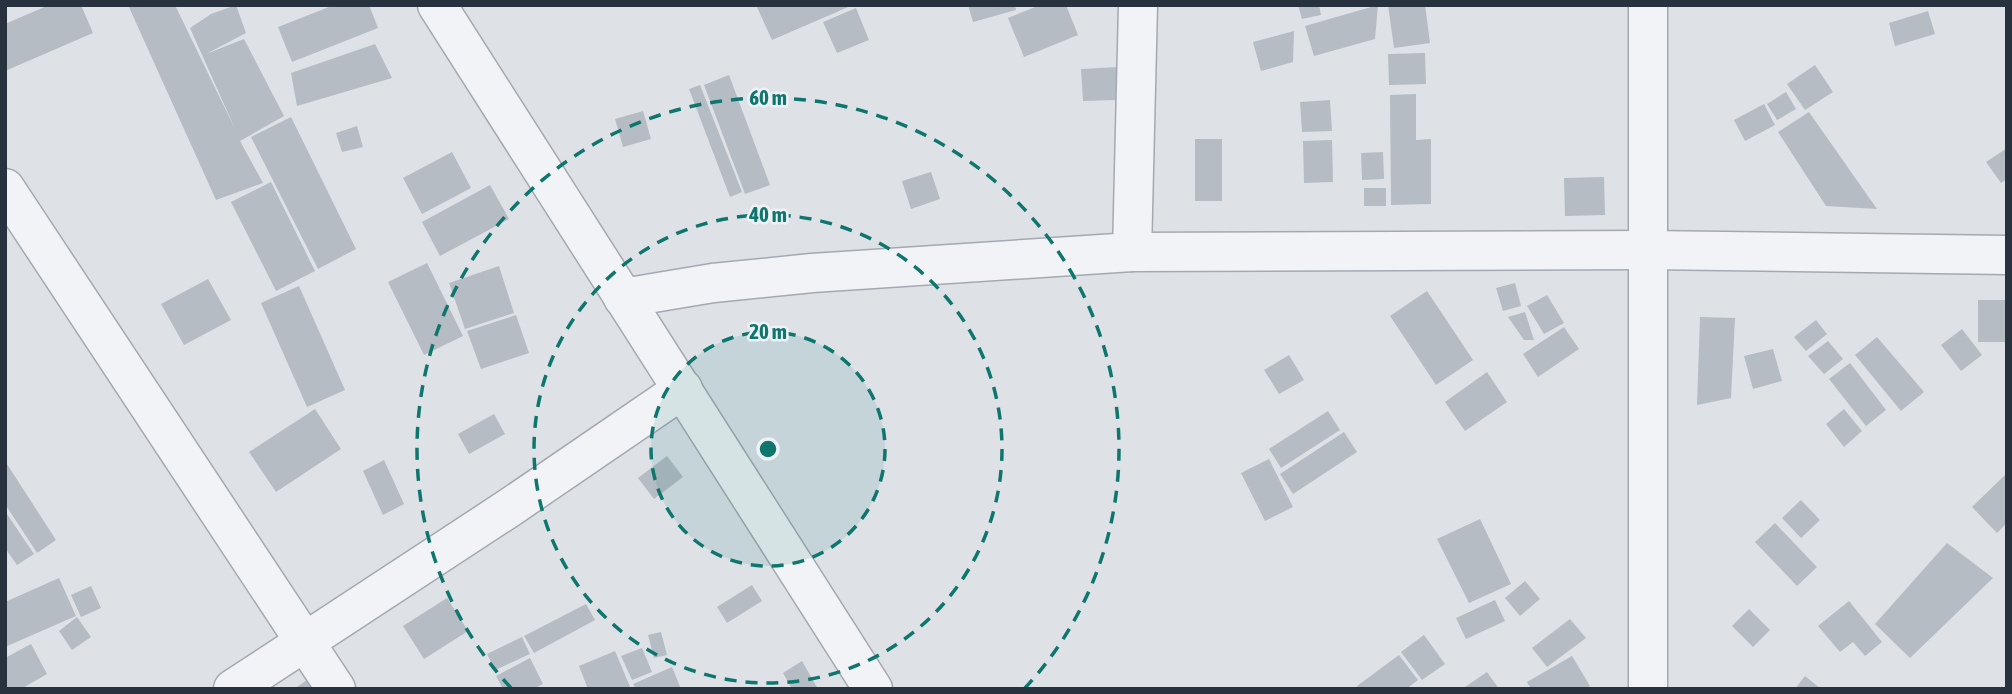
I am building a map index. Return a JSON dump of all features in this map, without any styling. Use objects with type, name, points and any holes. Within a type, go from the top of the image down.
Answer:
[{"type":"street","points":[[437,5],[873,689]]},
{"type":"street","points":[[1132,252],[1139,5]]},
{"type":"street","points":[[1648,5],[1648,689]]},
{"type":"street","points":[[5,188],[336,689]]},
{"type":"street","points":[[623,298],[713,283],[813,273],[1132,252],[1647,250],[2007,255]]},
{"type":"street","points":[[233,689],[683,389]]},
{"type":"building","points":[[49,5],[81,5],[93,33],[5,71],[5,24]]},
{"type":"building","points":[[128,5],[175,5],[236,131],[190,28],[211,14],[236,5],[246,33],[206,54],[244,39],[284,116],[240,141],[263,183],[216,200]]},
{"type":"building","points":[[334,5],[369,5],[378,28],[292,62],[278,27]]},
{"type":"building","points":[[756,5],[853,5],[772,40]]},
{"type":"building","points":[[968,5],[1015,5],[1016,10],[973,22]]},
{"type":"building","points":[[1040,5],[1066,5],[1078,35],[1024,57],[1008,18]]},
{"type":"building","points":[[1298,5],[1319,5],[1321,15],[1302,19]]},
{"type":"building","points":[[1378,5],[1375,39],[1314,56],[1305,26]]},
{"type":"building","points":[[1388,5],[1425,5],[1430,43],[1394,48]]},
{"type":"building","points":[[856,8],[869,40],[837,53],[823,22]]},
{"type":"building","points":[[1928,11],[1935,34],[1895,46],[1889,23]]},
{"type":"building","points":[[1294,31],[1293,62],[1261,71],[1253,42]]},
{"type":"building","points":[[375,44],[392,78],[297,106],[291,73]]},
{"type":"building","points":[[1425,53],[1426,84],[1389,85],[1388,54]]},
{"type":"building","points":[[1815,65],[1833,92],[1805,110],[1787,84]]},
{"type":"building","points":[[1117,67],[1117,100],[1083,101],[1081,69]]},
{"type":"building","points":[[729,75],[770,185],[745,194],[704,85]]},
{"type":"building","points":[[700,85],[742,192],[730,197],[689,89]]},
{"type":"building","points":[[1786,92],[1796,109],[1777,120],[1767,104]]},
{"type":"building","points":[[1416,94],[1416,140],[1431,139],[1431,204],[1391,205],[1390,95]]},
{"type":"building","points":[[1330,100],[1332,131],[1302,132],[1300,102]]},
{"type":"building","points":[[1764,104],[1775,125],[1745,141],[1734,120]]},
{"type":"building","points":[[643,111],[651,139],[623,147],[615,119]]},
{"type":"building","points":[[1809,112],[1877,209],[1826,206],[1778,132]]},
{"type":"building","points":[[291,117],[356,249],[318,269],[251,137]]},
{"type":"building","points":[[357,126],[363,147],[342,152],[336,133]]},
{"type":"building","points":[[1195,139],[1222,139],[1222,201],[1195,201]]},
{"type":"building","points":[[1332,140],[1333,182],[1304,183],[1303,141]]},
{"type":"building","points":[[2007,148],[2007,179],[2001,183],[1986,162]]},
{"type":"building","points":[[452,152],[471,188],[422,214],[403,178]]},
{"type":"building","points":[[1383,152],[1384,179],[1362,180],[1361,153]]},
{"type":"building","points":[[931,172],[940,199],[911,209],[902,181]]},
{"type":"building","points":[[1604,177],[1605,215],[1565,216],[1564,178]]},
{"type":"building","points":[[271,182],[315,271],[276,291],[231,202]]},
{"type":"building","points":[[490,185],[509,219],[440,256],[422,222]]},
{"type":"building","points":[[1364,188],[1386,188],[1386,206],[1364,206]]},
{"type":"building","points":[[427,263],[463,336],[424,355],[388,282]]},
{"type":"building","points":[[499,266],[514,313],[465,329],[449,283]]},
{"type":"building","points":[[208,279],[231,320],[184,345],[161,304]]},
{"type":"building","points":[[1515,283],[1521,306],[1503,311],[1496,288]]},
{"type":"building","points":[[299,286],[345,390],[307,407],[261,303]]},
{"type":"building","points":[[1427,291],[1473,360],[1436,385],[1390,316]]},
{"type":"building","points":[[1547,295],[1564,323],[1544,334],[1527,306]]},
{"type":"building","points":[[1978,300],[2007,300],[2007,342],[1978,342]]},
{"type":"building","points":[[1525,312],[1534,340],[1524,340],[1508,317]]},
{"type":"building","points":[[516,315],[529,353],[481,369],[467,331]]},
{"type":"building","points":[[1700,317],[1735,318],[1731,398],[1697,405]]},
{"type":"building","points":[[1816,320],[1827,334],[1806,351],[1794,337]]},
{"type":"building","points":[[1564,327],[1579,349],[1538,377],[1523,354]]},
{"type":"building","points":[[1962,329],[1982,355],[1961,371],[1941,345]]},
{"type":"building","points":[[1877,337],[1924,392],[1901,411],[1855,355]]},
{"type":"building","points":[[1828,341],[1843,359],[1824,374],[1808,356]]},
{"type":"building","points":[[1773,349],[1782,381],[1753,389],[1744,356]]},
{"type":"building","points":[[1289,355],[1304,380],[1279,394],[1264,370]]},
{"type":"building","points":[[1850,363],[1886,410],[1866,426],[1829,379]]},
{"type":"building","points":[[1487,372],[1507,402],[1465,431],[1445,402]]},
{"type":"building","points":[[315,409],[341,449],[276,492],[249,452]]},
{"type":"building","points":[[1844,409],[1862,431],[1844,447],[1826,424]]},
{"type":"building","points":[[1328,411],[1340,430],[1281,468],[1269,449]]},
{"type":"building","points":[[494,414],[505,434],[469,454],[458,434]]},
{"type":"building","points":[[1344,432],[1357,452],[1293,494],[1280,474]]},
{"type":"building","points":[[667,456],[683,477],[654,499],[638,478]]},
{"type":"building","points":[[1269,459],[1293,507],[1265,521],[1241,473]]},
{"type":"building","points":[[384,460],[404,504],[383,515],[363,471]]},
{"type":"building","points":[[5,461],[56,540],[37,553],[5,504]]},
{"type":"building","points":[[2007,473],[2007,523],[1997,533],[1972,507]]},
{"type":"building","points":[[1801,500],[1820,520],[1801,538],[1782,518]]},
{"type":"building","points":[[5,511],[34,554],[17,565],[5,548]]},
{"type":"building","points":[[1480,519],[1511,584],[1469,603],[1437,539]]},
{"type":"building","points":[[1775,523],[1817,567],[1797,586],[1755,542]]},
{"type":"building","points":[[1947,543],[1993,578],[1910,658],[1875,624]]},
{"type":"building","points":[[59,578],[76,616],[5,647],[5,602]]},
{"type":"building","points":[[1525,581],[1540,599],[1520,616],[1505,598]]},
{"type":"building","points":[[752,585],[762,601],[727,623],[717,607]]},
{"type":"building","points":[[91,586],[101,608],[81,617],[71,595]]},
{"type":"building","points":[[447,598],[468,631],[424,659],[403,626]]},
{"type":"building","points":[[1495,600],[1505,621],[1466,639],[1456,618]]},
{"type":"building","points":[[1849,601],[1882,642],[1865,656],[1853,642],[1840,652],[1818,626]]},
{"type":"building","points":[[586,604],[595,620],[534,653],[524,636]]},
{"type":"building","points":[[1749,609],[1770,630],[1753,647],[1732,626]]},
{"type":"building","points":[[77,617],[91,637],[72,650],[59,631]]},
{"type":"building","points":[[1570,619],[1586,638],[1547,667],[1532,648]]},
{"type":"building","points":[[661,632],[667,655],[654,658],[648,635]]},
{"type":"building","points":[[1424,635],[1445,664],[1422,680],[1401,652]]},
{"type":"building","points":[[522,637],[530,654],[495,670],[487,654]]},
{"type":"building","points":[[31,644],[47,674],[21,689],[5,689],[5,658]]},
{"type":"building","points":[[642,648],[652,672],[632,680],[621,656]]},
{"type":"building","points":[[615,651],[631,689],[588,689],[579,666]]},
{"type":"building","points":[[1399,655],[1418,680],[1406,689],[1359,689],[1357,686]]},
{"type":"building","points":[[1572,656],[1590,686],[1585,689],[1531,689],[1527,682]]},
{"type":"building","points":[[530,658],[543,684],[533,689],[503,689],[496,676]]},
{"type":"building","points":[[802,661],[818,689],[792,689],[783,673]]},
{"type":"building","points":[[672,667],[681,689],[636,689],[633,684]]},
{"type":"building","points":[[1487,672],[1499,689],[1462,689]]},
{"type":"building","points":[[1805,676],[1821,689],[1795,689]]},
{"type":"building","points":[[310,678],[317,689],[294,689]]}]
